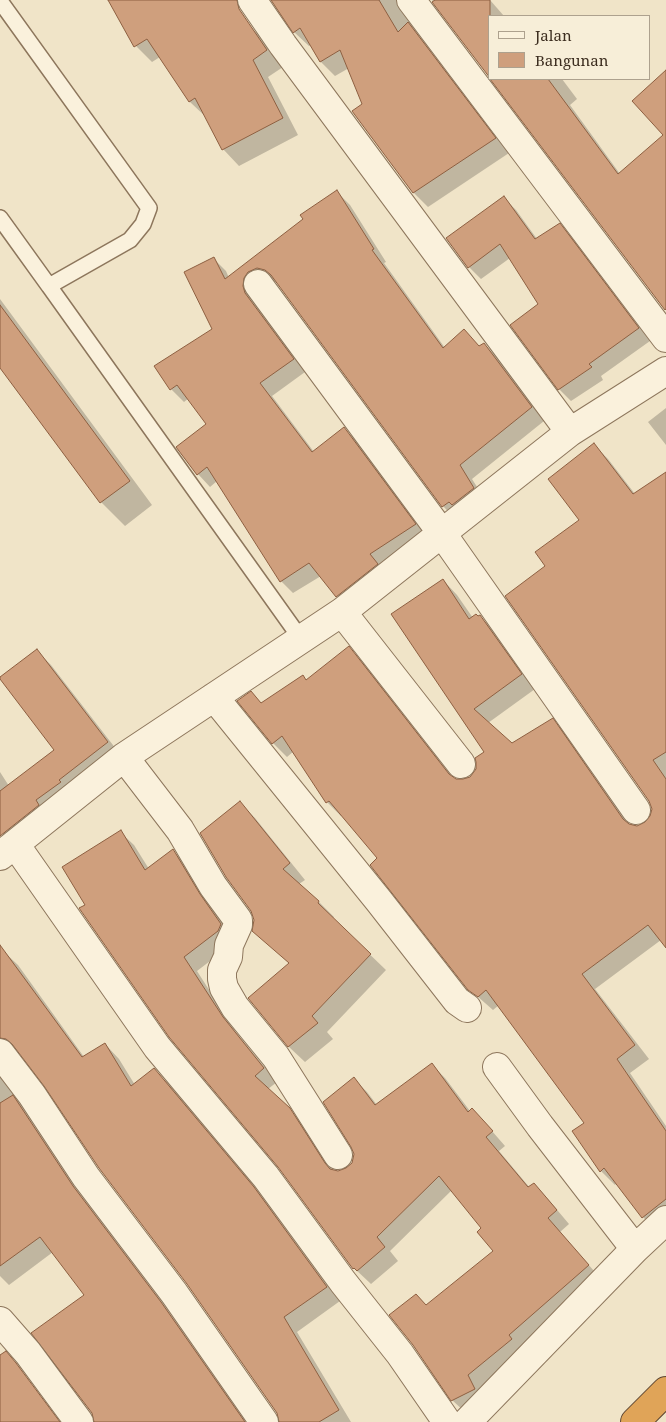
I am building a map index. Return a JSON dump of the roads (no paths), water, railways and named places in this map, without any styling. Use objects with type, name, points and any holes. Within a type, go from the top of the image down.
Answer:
[{"type":"highway","points":[[635,1422],[666,1391]]},
{"type":"street","points":[[252,0],[570,432]]},
{"type":"street","points":[[411,0],[666,338]]},
{"type":"street","points":[[258,284],[442,532],[636,810]]},
{"type":"street","points":[[447,1422],[400,1354],[343,1282],[266,1177],[157,1047],[8,850],[124,757],[342,612],[570,432],[666,371]]},
{"type":"street","points":[[342,612],[461,764]]},
{"type":"street","points":[[214,697],[379,901],[456,1001],[467,1008]]},
{"type":"street","points":[[124,757],[180,830],[214,886],[238,920],[238,925],[229,945],[228,958],[222,970],[224,988],[235,1007],[276,1057],[338,1155]]},
{"type":"street","points":[[0,1053],[32,1095],[86,1178],[174,1293],[264,1422]]},
{"type":"street","points":[[497,1067],[634,1249]]},
{"type":"street","points":[[467,1422],[634,1249],[666,1220]]},
{"type":"street","points":[[0,1321],[28,1353],[79,1422]]},
{"type":"lane","points":[[0,1],[149,208],[143,224],[130,240],[49,286]]},
{"type":"lane","points":[[0,218],[301,639]]}]
